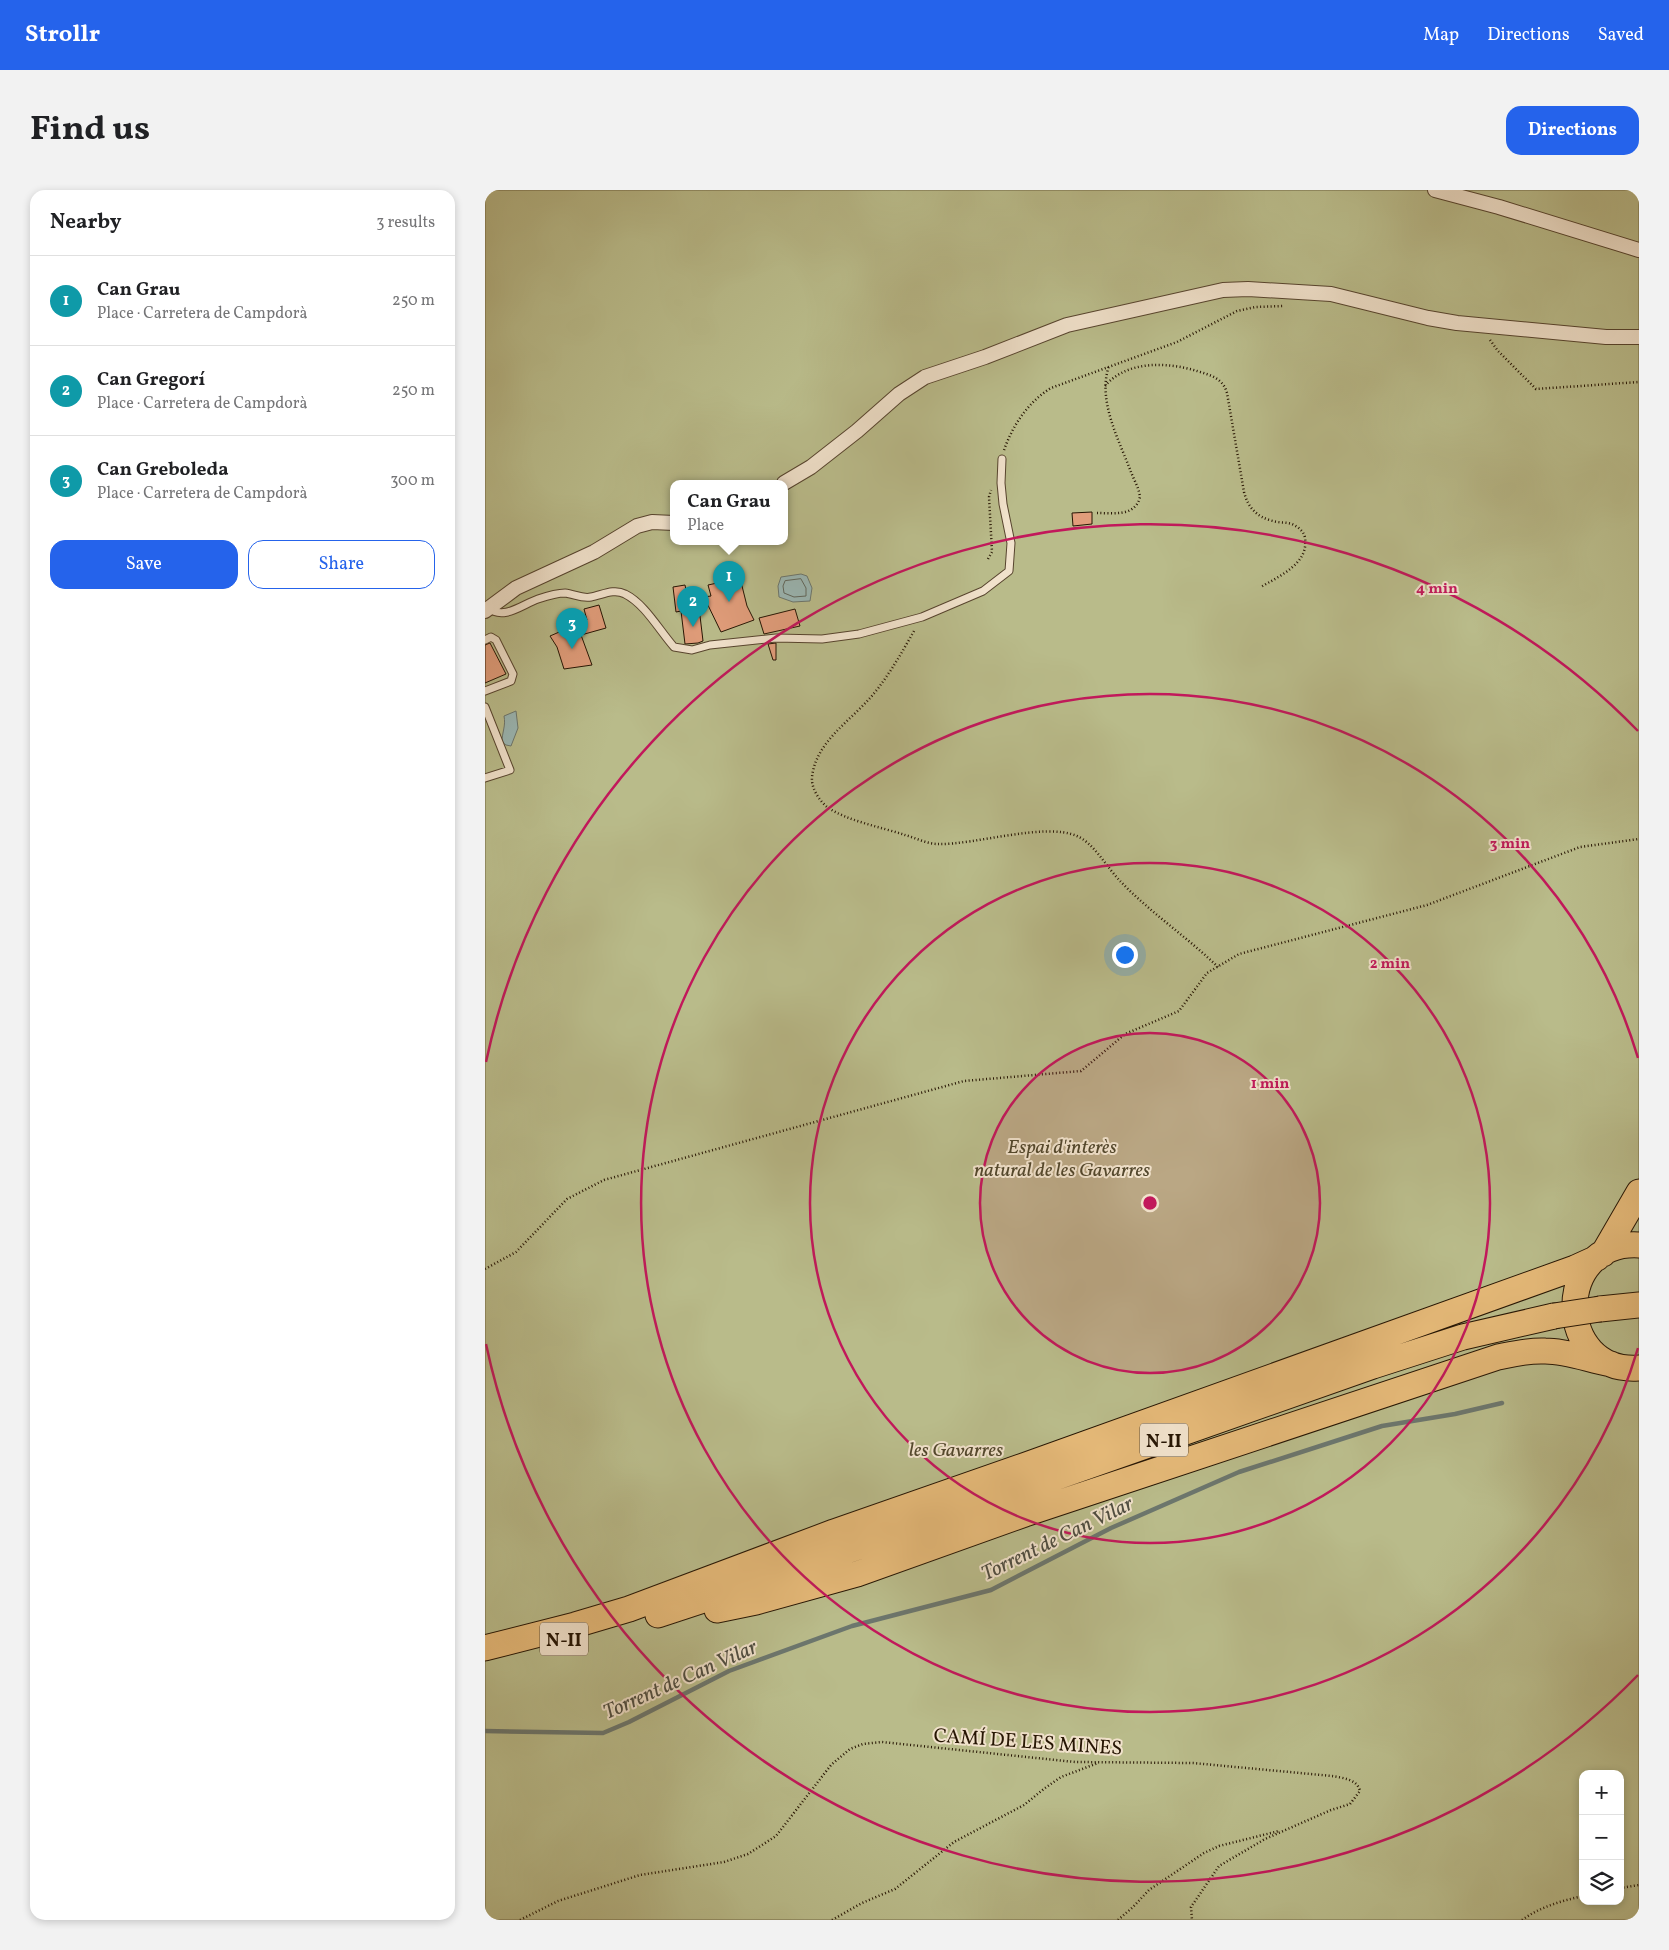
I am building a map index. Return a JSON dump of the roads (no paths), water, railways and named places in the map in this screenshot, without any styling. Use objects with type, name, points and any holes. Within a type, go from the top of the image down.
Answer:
[{"type":"highway","points":[[1611,1364],[1597,1355],[1586,1344],[1578,1330],[1574,1314],[1574,1298],[1578,1283],[1586,1269],[1600,1256],[1639,1192]]},
{"type":"highway","points":[[485,1648],[629,1609],[834,1532],[1566,1271],[1622,1246],[1639,1245]]},
{"type":"highway","name":"N-II","points":[[485,1654],[554,1642],[643,1619],[767,1579],[1373,1366],[1463,1337],[1555,1316],[1639,1305]]},
{"type":"highway","points":[[643,1619],[719,1610],[840,1579],[904,1558],[1017,1516],[1498,1358],[1543,1350],[1568,1353],[1589,1360],[1627,1368],[1639,1368]]},
{"type":"street","points":[[1435,190],[1639,250]]},
{"type":"street","points":[[788,481],[811,467],[857,431],[899,394],[925,377],[985,357],[1067,325],[1100,316],[1223,290],[1239,289],[1331,294],[1428,318],[1606,337],[1639,337]]},
{"type":"street","points":[[487,609],[516,588],[594,552],[637,526],[652,522],[670,523]]},
{"type":"lane","points":[[487,609],[504,613],[557,593],[566,593],[586,598],[622,592],[638,604],[674,647],[692,650],[710,645],[776,638],[822,639],[841,637],[922,617],[983,591],[1009,571],[1011,543],[1003,504],[1001,483],[1002,459]]},
{"type":"lane","points":[[485,640],[491,637],[496,640],[513,674],[511,681],[485,692]]},
{"type":"lane","points":[[485,707],[510,770],[485,778]]},
{"type":"water","points":[[801,574],[807,576],[812,588],[810,601],[793,602],[779,597],[778,586],[781,577]]},
{"type":"water","points":[[516,711],[518,728],[511,746],[506,745],[502,742],[505,723],[504,716]]},
{"type":"waterway","name":"Torrent de Can Vilar","points":[[485,1731],[603,1733],[629,1722],[729,1671],[852,1626],[991,1590],[1111,1528],[1239,1472],[1382,1426],[1455,1414],[1502,1403]]},
{"type":"place","name":"Can Grau","points":[[729,602]]},
{"type":"place","name":"Can Gregorí","points":[[693,627]]},
{"type":"place","name":"Can Greboleda","points":[[572,649]]},
{"type":"park label","name":"Espai d'interès natural de les Gavarres","points":[[1062,1158]]},
{"type":"park label","name":"les Gavarres","points":[[956,1449]]}]
